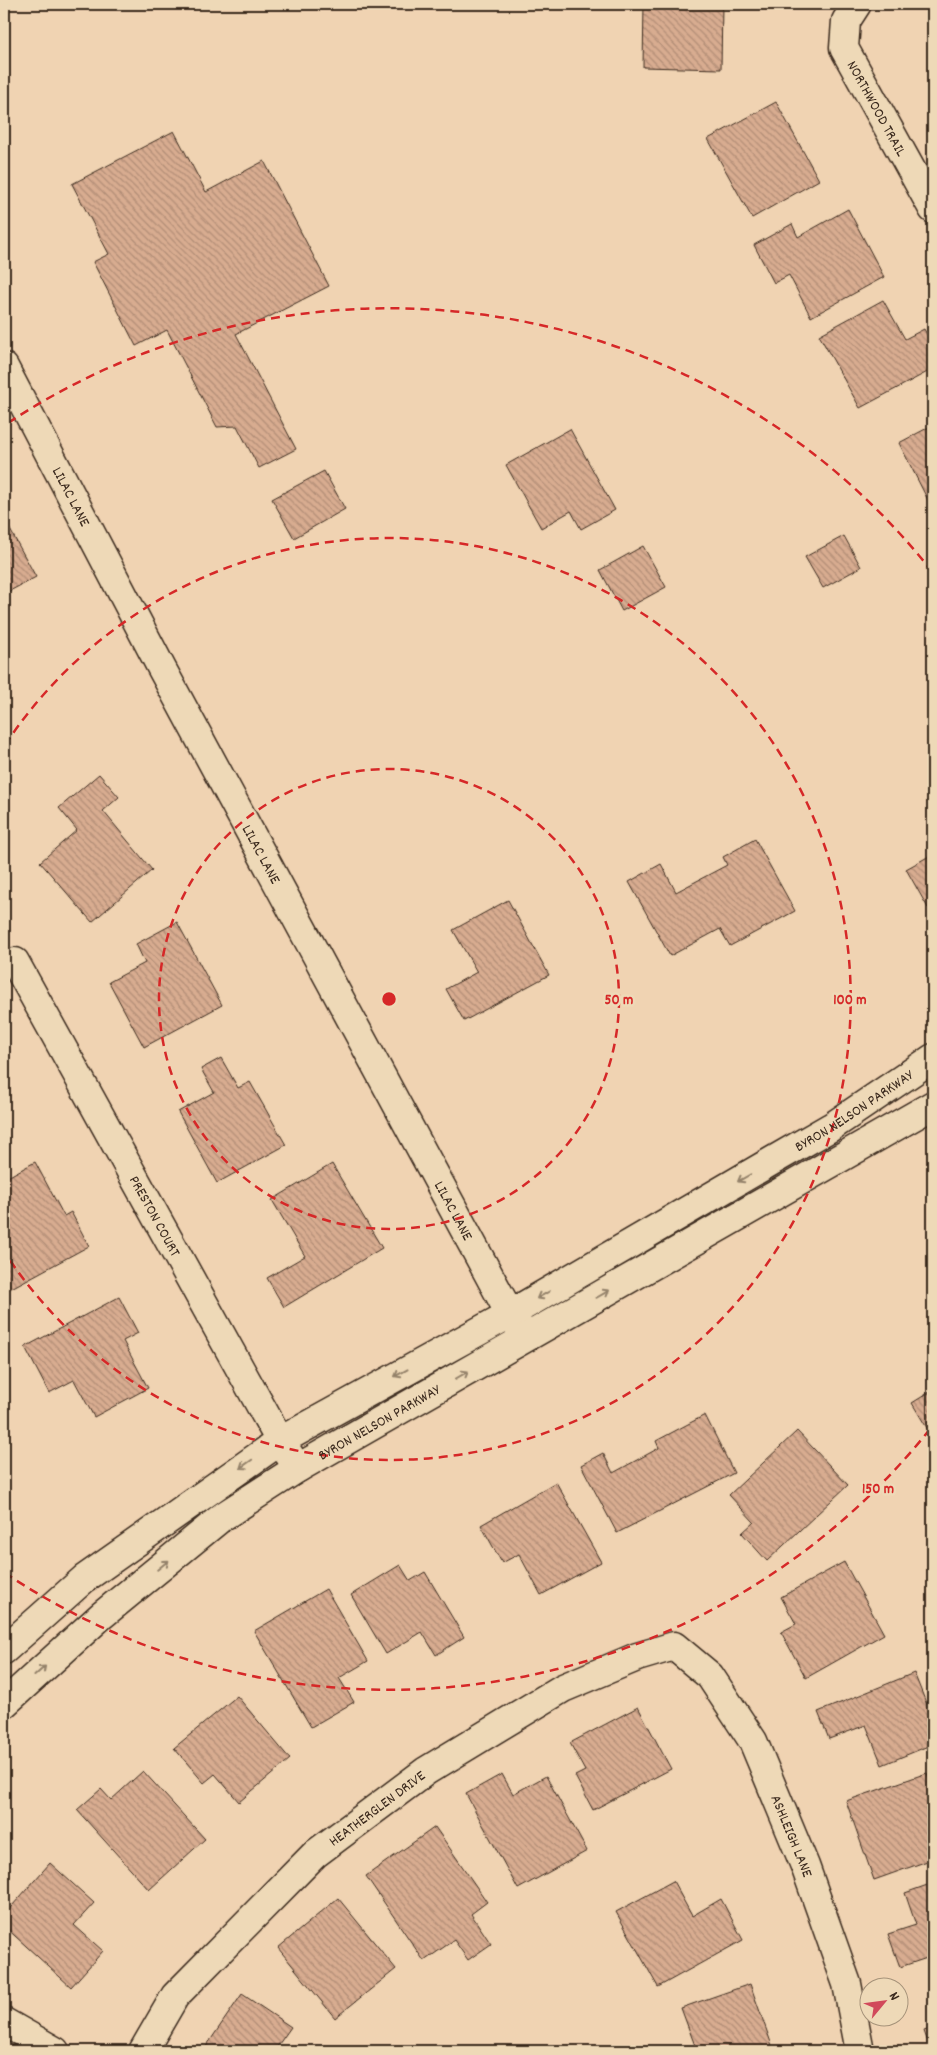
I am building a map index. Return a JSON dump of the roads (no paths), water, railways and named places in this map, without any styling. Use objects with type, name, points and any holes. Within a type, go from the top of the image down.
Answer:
[{"type":"street","name":"NORTHWOOD TRAIL","points":[[856,4],[846,21],[844,48],[933,209]]},
{"type":"street","name":"LILAC LANE","points":[[5,373],[162,669],[510,1314],[527,1338]]},
{"type":"street","name":"PRESTON COURT","points":[[15,962],[280,1441],[298,1468]]},
{"type":"street","name":"BYRON NELSON PARKWAY","points":[[4,1650],[84,1579],[280,1441],[510,1314],[831,1127],[933,1058]]},
{"type":"street","name":"BYRON NELSON PARKWAY","points":[[4,1704],[100,1616],[222,1517],[298,1468],[933,1105]]},
{"type":"street","points":[[772,1161],[788,1188]]},
{"type":"street","name":"HEATHERGLEN DRIVE","points":[[143,2051],[175,1996],[315,1854],[426,1771],[563,1688],[637,1656],[674,1646]]},
{"type":"street","name":"ASHLEIGH LANE","points":[[674,1646],[710,1676],[753,1741],[805,1866],[847,1984],[860,2051]]},
{"type":"street","points":[[4,2022],[54,2051]]}]
